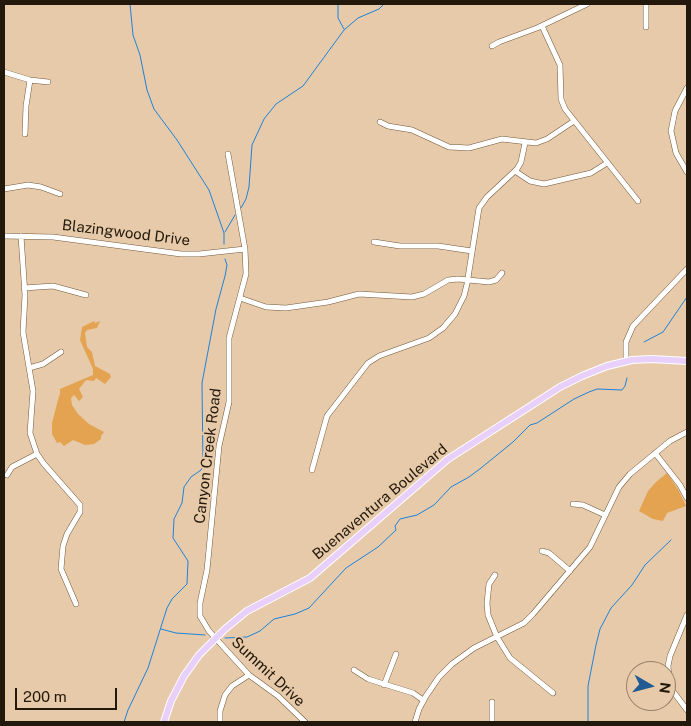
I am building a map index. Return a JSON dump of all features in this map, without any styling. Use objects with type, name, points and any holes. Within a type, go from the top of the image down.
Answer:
[{"type":"main road","name":"Buenaventura Boulevard","points":[[164,722],[171,701],[184,676],[199,655],[216,638],[241,615],[310,578],[448,459],[560,387],[594,371],[626,361],[646,359],[687,361]]},
{"type":"street","points":[[492,46],[542,26],[587,4]]},
{"type":"street","points":[[646,4],[646,27]]},
{"type":"street","points":[[542,26],[560,65],[562,104],[638,201]]},
{"type":"street","points":[[4,72],[30,80],[48,82]]},
{"type":"street","points":[[25,134],[26,106],[30,80]]},
{"type":"street","points":[[687,88],[675,111],[671,131],[676,154],[687,172]]},
{"type":"street","points":[[380,122],[388,126],[412,130],[449,147],[472,148],[502,139],[525,143],[544,141],[574,121]]},
{"type":"street","points":[[312,470],[327,416],[366,365],[378,356],[423,341],[440,331],[457,312],[468,280],[480,206],[516,171],[521,162],[525,143]]},
{"type":"street","name":"Canyon Creek Road","points":[[216,638],[202,622],[200,608],[207,570],[219,446],[229,402],[229,338],[246,274],[245,249],[228,154]]},
{"type":"street","points":[[516,171],[530,181],[544,184],[591,174],[607,163]]},
{"type":"street","points":[[4,189],[28,185],[60,194]]},
{"type":"street","name":"Blazingwood Drive","points":[[4,236],[53,237],[180,254],[245,249]]},
{"type":"street","points":[[21,236],[24,288],[23,332],[33,391],[30,434],[37,454],[48,470],[80,505],[80,512],[68,531],[63,546],[61,569],[76,604]]},
{"type":"street","points":[[374,242],[400,246],[438,246],[472,251]]},
{"type":"street","points":[[626,361],[626,342],[632,326],[687,269]]},
{"type":"street","points":[[240,298],[266,307],[286,308],[328,302],[358,294],[416,296],[424,294],[448,280],[489,282],[496,280],[502,273]]},
{"type":"street","points":[[24,288],[54,286],[86,295]]},
{"type":"street","points":[[29,368],[43,364],[61,352]]},
{"type":"street","points":[[416,722],[424,700],[439,677],[474,648],[529,619],[592,543],[624,481],[634,470],[674,438],[687,432]]},
{"type":"street","points":[[655,453],[680,485],[687,498]]},
{"type":"street","points":[[7,475],[12,467],[37,454]]},
{"type":"street","points":[[573,504],[583,505],[605,515]]},
{"type":"street","points":[[542,551],[549,553],[570,571]]},
{"type":"street","points":[[495,575],[489,584],[487,603],[488,616],[497,637],[510,658],[552,693]]},
{"type":"street","points":[[669,661],[687,615]]},
{"type":"street","name":"Summit Drive","points":[[216,638],[249,675],[278,696],[305,722]]},
{"type":"street","points":[[384,685],[396,654]]},
{"type":"street","points":[[354,670],[365,677],[384,685],[410,692],[424,700]]},
{"type":"street","points":[[220,722],[220,711],[225,695],[232,686],[249,675]]},
{"type":"street","points":[[676,696],[687,710]]},
{"type":"street","points":[[492,702],[492,722]]},
{"type":"shaded area","points":[[94,321],[95,323],[100,321],[97,328],[87,330],[85,333],[87,347],[92,352],[95,366],[110,374],[111,377],[105,384],[96,378],[94,381],[86,380],[79,389],[83,397],[79,401],[74,395],[71,398],[72,405],[78,414],[89,424],[104,432],[101,439],[94,444],[85,445],[73,440],[64,446],[60,442],[57,443],[52,434],[52,423],[60,389],[93,375],[93,369],[80,340],[82,327]]},
{"type":"shaded area","points":[[667,473],[686,506],[667,513],[663,521],[653,519],[639,511],[648,491]]},
{"type":"waterway","points":[[130,4],[133,35],[140,55],[147,90],[154,109],[177,140],[209,190],[224,233],[224,244]]},
{"type":"waterway","points":[[338,4],[338,18],[344,29]]},
{"type":"waterway","points":[[241,208],[249,187],[252,145],[264,119],[276,104],[303,86],[344,30],[358,18],[379,9],[384,4]]},
{"type":"waterway","points":[[225,232],[235,215]]},
{"type":"waterway","points":[[124,722],[148,668],[167,608],[172,599],[187,584],[188,561],[173,538],[174,519],[182,503],[184,487],[191,477],[201,470],[203,466],[202,383],[216,309],[225,276],[227,265],[225,259]]},
{"type":"waterway","points":[[644,342],[663,332],[687,297]]},
{"type":"waterway","points":[[225,638],[247,637],[260,631],[274,619],[295,614],[309,608],[346,568],[378,547],[396,530],[395,526],[400,519],[417,515],[434,505],[451,487],[481,468],[513,442],[530,425],[537,423],[574,399],[589,392],[597,389],[622,390],[627,378]]},
{"type":"waterway","points":[[588,722],[588,686],[600,629],[611,608],[632,585],[645,565],[671,540]]},
{"type":"waterway","points":[[161,629],[176,633],[205,635]]}]
